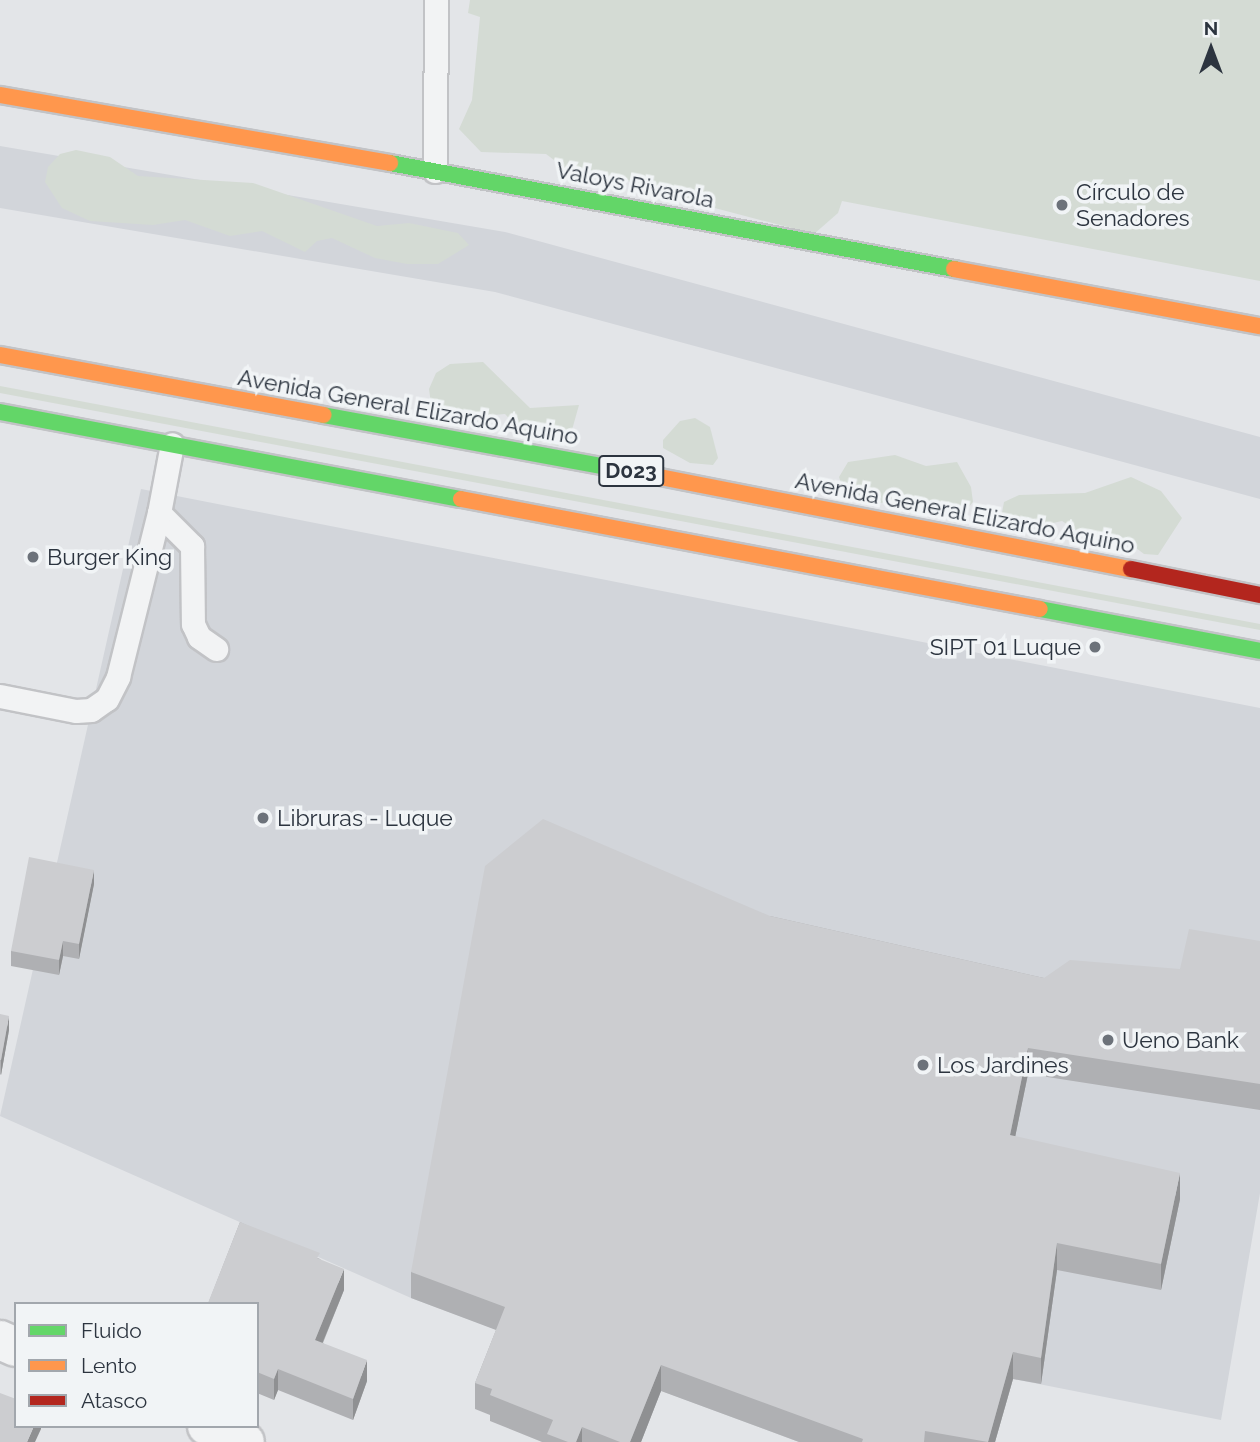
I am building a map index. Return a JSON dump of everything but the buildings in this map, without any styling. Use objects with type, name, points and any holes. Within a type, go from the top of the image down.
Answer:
[{"type":"main road","name":"Valoys Rivarola","points":[[0,95],[435,171],[1260,326]]},
{"type":"main road","name":"Avenida General Elizardo Aquino","points":[[0,355],[708,486],[1260,595]]},
{"type":"main road","points":[[0,412],[1260,651]]},
{"type":"street","points":[[212,1428],[245,1442]]},
{"type":"lane","points":[[435,171],[436,0]]},
{"type":"lane","points":[[0,696],[76,711],[91,710],[107,699],[118,677],[159,513],[172,444]]},
{"type":"lane","points":[[159,513],[192,546],[193,624],[199,637],[216,649]]},
{"type":"shaded area","name":"Círculo de Senadores","points":[[470,0],[1260,0],[1260,281],[842,201],[838,213],[814,234],[692,202],[662,187],[570,172],[546,154],[481,152],[459,129],[472,100],[480,17],[468,13]]},
{"type":"shaded area","points":[[0,146],[505,232],[1260,437],[1260,499],[495,292],[0,208]]},
{"type":"shaded area","points":[[76,150],[110,157],[138,176],[253,183],[377,226],[409,223],[458,233],[469,245],[438,264],[407,264],[375,258],[332,238],[317,241],[305,252],[262,231],[230,236],[185,220],[153,225],[90,221],[62,208],[45,182],[48,167],[60,154]]},
{"type":"shaded area","points":[[483,362],[530,408],[579,405],[570,437],[558,446],[528,438],[505,414],[459,418],[431,404],[429,389],[436,373],[450,364]]},
{"type":"shaded area","points":[[0,386],[1260,624],[1260,630],[0,393]]},
{"type":"shaded area","points":[[695,418],[710,427],[718,458],[713,465],[690,463],[663,448],[663,440],[680,421]]},
{"type":"shaded area","points":[[895,455],[926,466],[957,462],[971,487],[973,502],[962,515],[946,517],[903,500],[872,504],[844,493],[839,477],[848,462]]},
{"type":"shaded area","points":[[1131,477],[1161,491],[1182,518],[1158,555],[1144,554],[1119,535],[1088,538],[1062,521],[1031,528],[1001,518],[1004,502],[1019,495],[1085,493]]},
{"type":"shaded area","points":[[141,489],[1260,708],[1260,1193],[1221,1420],[1014,1379],[799,1442],[411,1298],[0,1116]]},
{"type":"traffic: fast","points":[[390,163],[954,269]]},
{"type":"traffic: fast","points":[[0,412],[461,499]]},
{"type":"traffic: fast","points":[[323,415],[660,477]]},
{"type":"traffic: fast","points":[[1040,609],[1260,651]]},
{"type":"traffic: slow","points":[[0,95],[390,163]]},
{"type":"traffic: slow","points":[[954,269],[1260,326]]},
{"type":"traffic: slow","points":[[0,355],[323,415]]},
{"type":"traffic: slow","points":[[660,477],[1131,569]]},
{"type":"traffic: slow","points":[[461,499],[1040,609]]},
{"type":"traffic: jam","points":[[1131,569],[1260,595]]},
{"type":"place","name":"Círculo de Senadores","points":[[1062,205]]},
{"type":"place","name":"Burger King","points":[[33,557]]},
{"type":"place","name":"SIPT 01 Luque","points":[[1095,647]]},
{"type":"place","name":"Libruras - Luque","points":[[263,818]]},
{"type":"place","name":"Ueno Bank","points":[[1108,1040]]},
{"type":"place","name":"Los Jardines","points":[[923,1065]]}]
